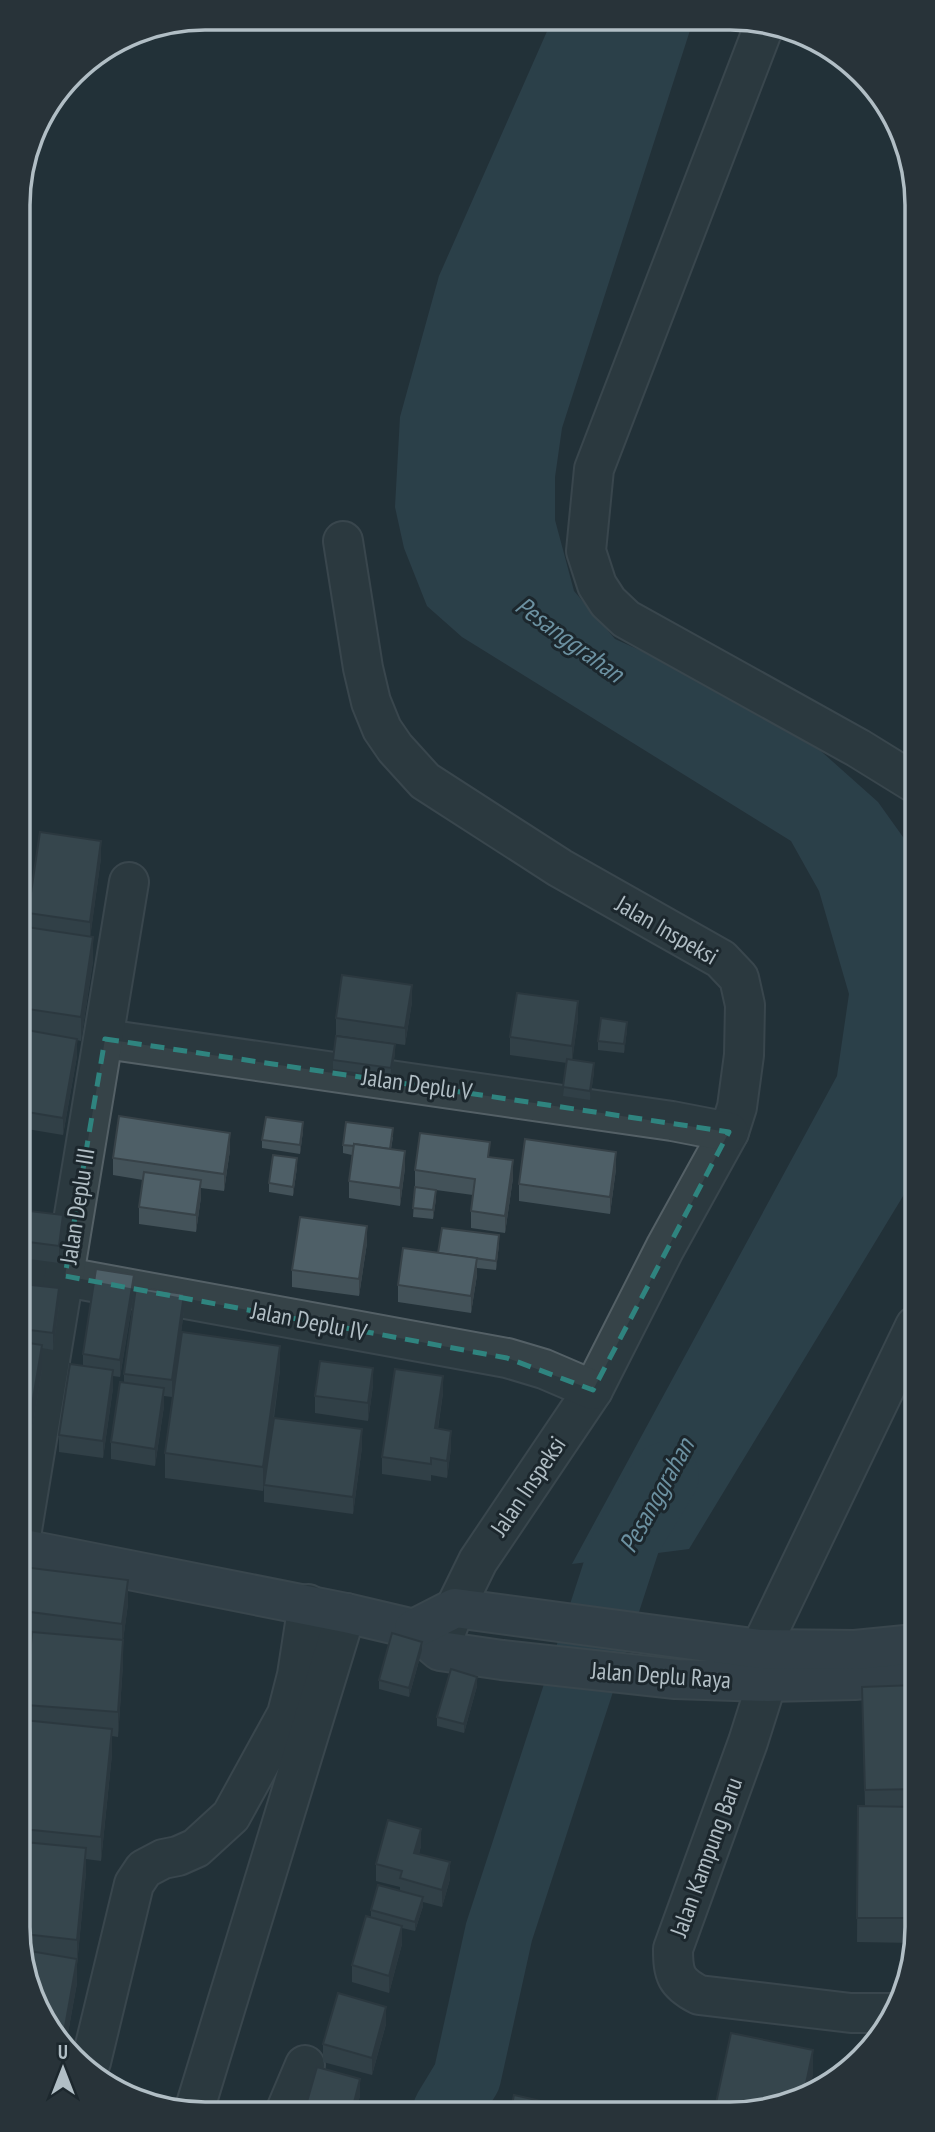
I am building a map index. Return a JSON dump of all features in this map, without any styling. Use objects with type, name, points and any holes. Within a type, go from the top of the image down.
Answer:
[{"type":"main road","name":"Jalan Deplu Raya","points":[[30,1550],[308,1604],[502,1660],[676,1679],[855,1650],[905,1645]]},
{"type":"main road","name":"Jalan Deplu Raya","points":[[454,1608],[678,1638],[763,1666],[854,1680],[905,1675]]},
{"type":"main road","points":[[427,1640],[454,1608]]},
{"type":"street","points":[[762,33],[594,469],[586,551],[597,585],[608,602],[626,618],[905,777]]},
{"type":"street","name":"Jalan Inspeksi","points":[[343,541],[362,668],[382,729],[395,748],[425,781],[560,868],[721,959],[739,978],[745,1005],[744,1055],[737,1107],[729,1132],[665,1248],[593,1390],[478,1561],[454,1608]]},
{"type":"street","name":"Jalan Deplu III","points":[[30,1483],[129,882]]},
{"type":"street","name":"Jalan Deplu V","points":[[104,1039],[672,1121],[729,1132]]},
{"type":"street","name":"Jalan Deplu IV","points":[[30,1270],[507,1358],[544,1369],[593,1390]]},
{"type":"street","name":"Jalan Kampung Baru","points":[[883,2013],[851,2012],[699,1995],[680,1983],[673,1967],[673,1949],[748,1742],[763,1666],[905,1348]]},
{"type":"street","points":[[98,2034],[134,1884],[144,1869],[163,1859],[196,1848],[231,1816],[287,1714],[297,1675],[308,1604]]},
{"type":"street","points":[[197,2102],[346,1613]]},
{"type":"street","points":[[289,2102],[305,2065]]},
{"type":"highlighted area","points":[[105,1039],[729,1132],[593,1390],[507,1358],[65,1276]]},
{"type":"water","points":[[548,30],[690,30],[562,428],[555,477],[555,520],[574,591],[615,639],[777,712],[878,802],[905,840],[905,1193],[689,1549],[572,1564],[837,1076],[849,994],[819,891],[791,841],[462,637],[427,606],[404,548],[395,507],[400,417],[439,276]]},
{"type":"building","points":[[40,832],[101,841],[90,922],[30,913]]},
{"type":"building","points":[[30,928],[93,937],[81,1017],[30,1009]]},
{"type":"building","points":[[342,975],[412,985],[405,1028],[336,1018]]},
{"type":"building","points":[[517,993],[578,1001],[572,1046],[510,1037]]},
{"type":"building","points":[[601,1018],[627,1022],[624,1044],[598,1041]]},
{"type":"building","points":[[30,1031],[77,1039],[63,1118],[30,1112]]},
{"type":"building","points":[[336,1036],[395,1044],[391,1068],[333,1060]]},
{"type":"building","points":[[567,1059],[594,1063],[590,1091],[563,1087]]},
{"type":"building","points":[[119,1116],[230,1133],[224,1174],[113,1158]]},
{"type":"building","points":[[266,1117],[303,1122],[300,1145],[262,1140]]},
{"type":"building","points":[[346,1122],[393,1128],[390,1149],[343,1145]]},
{"type":"building","points":[[420,1133],[490,1142],[488,1157],[513,1160],[505,1216],[471,1211],[475,1179],[415,1170]]},
{"type":"building","points":[[525,1139],[616,1152],[610,1197],[519,1184]]},
{"type":"building","points":[[354,1144],[405,1151],[400,1188],[349,1181]]},
{"type":"building","points":[[273,1155],[297,1158],[293,1187],[269,1183]]},
{"type":"building","points":[[144,1172],[201,1180],[196,1215],[139,1207]]},
{"type":"building","points":[[415,1187],[436,1190],[433,1210],[413,1208]]},
{"type":"building","points":[[30,1211],[63,1215],[59,1246],[30,1242]]},
{"type":"building","points":[[300,1217],[367,1226],[359,1279],[292,1270]]},
{"type":"building","points":[[442,1228],[499,1235],[496,1261],[438,1253]]},
{"type":"building","points":[[403,1248],[477,1258],[471,1296],[398,1285]]},
{"type":"building","points":[[96,1269],[134,1275],[120,1360],[83,1354]]},
{"type":"building","points":[[30,1285],[59,1288],[53,1333],[30,1330]]},
{"type":"building","points":[[136,1287],[184,1294],[172,1380],[124,1374]]},
{"type":"building","points":[[182,1332],[280,1346],[263,1467],[165,1453]]},
{"type":"building","points":[[30,1343],[42,1345],[30,1417]]},
{"type":"building","points":[[320,1361],[373,1368],[368,1403],[315,1396]]},
{"type":"building","points":[[70,1364],[113,1370],[103,1441],[59,1435]]},
{"type":"building","points":[[395,1369],[443,1376],[435,1428],[451,1431],[447,1461],[431,1458],[431,1464],[382,1457]]},
{"type":"building","points":[[120,1382],[164,1388],[155,1449],[111,1442]]},
{"type":"building","points":[[274,1418],[362,1429],[353,1497],[264,1485]]},
{"type":"building","points":[[30,1568],[128,1580],[122,1624],[30,1612]]},
{"type":"building","points":[[32,1632],[123,1640],[118,1712],[30,1705]]},
{"type":"building","points":[[392,1633],[422,1642],[409,1688],[379,1680]]},
{"type":"building","points":[[451,1669],[477,1677],[464,1724],[437,1717]]},
{"type":"building","points":[[905,1685],[905,1789],[865,1790],[862,1687]]},
{"type":"building","points":[[30,1721],[112,1729],[101,1837],[30,1830]]},
{"type":"building","points":[[858,1806],[905,1807],[905,1918],[857,1918]]},
{"type":"building","points":[[388,1820],[421,1829],[414,1853],[450,1862],[442,1890],[400,1878],[402,1871],[376,1864]]},
{"type":"building","points":[[30,1843],[86,1848],[77,1940],[30,1935]]},
{"type":"building","points":[[378,1885],[423,1897],[415,1922],[371,1910]]},
{"type":"building","points":[[366,1916],[402,1926],[389,1976],[352,1965]]},
{"type":"building","points":[[31,1951],[77,1959],[64,2031],[43,1994]]},
{"type":"building","points":[[338,1993],[386,2007],[372,2058],[323,2044]]},
{"type":"building","points":[[731,2033],[813,2050],[806,2085],[753,2101],[716,2102]]},
{"type":"building","points":[[317,2067],[360,2079],[354,2102],[307,2102]]},
{"type":"building","points":[[514,2095],[545,2102],[512,2102]]},
{"type":"waterway","name":"Pesanggrahan","points":[[452,2102],[467,2077],[499,1932],[627,1539],[665,1476]]}]
